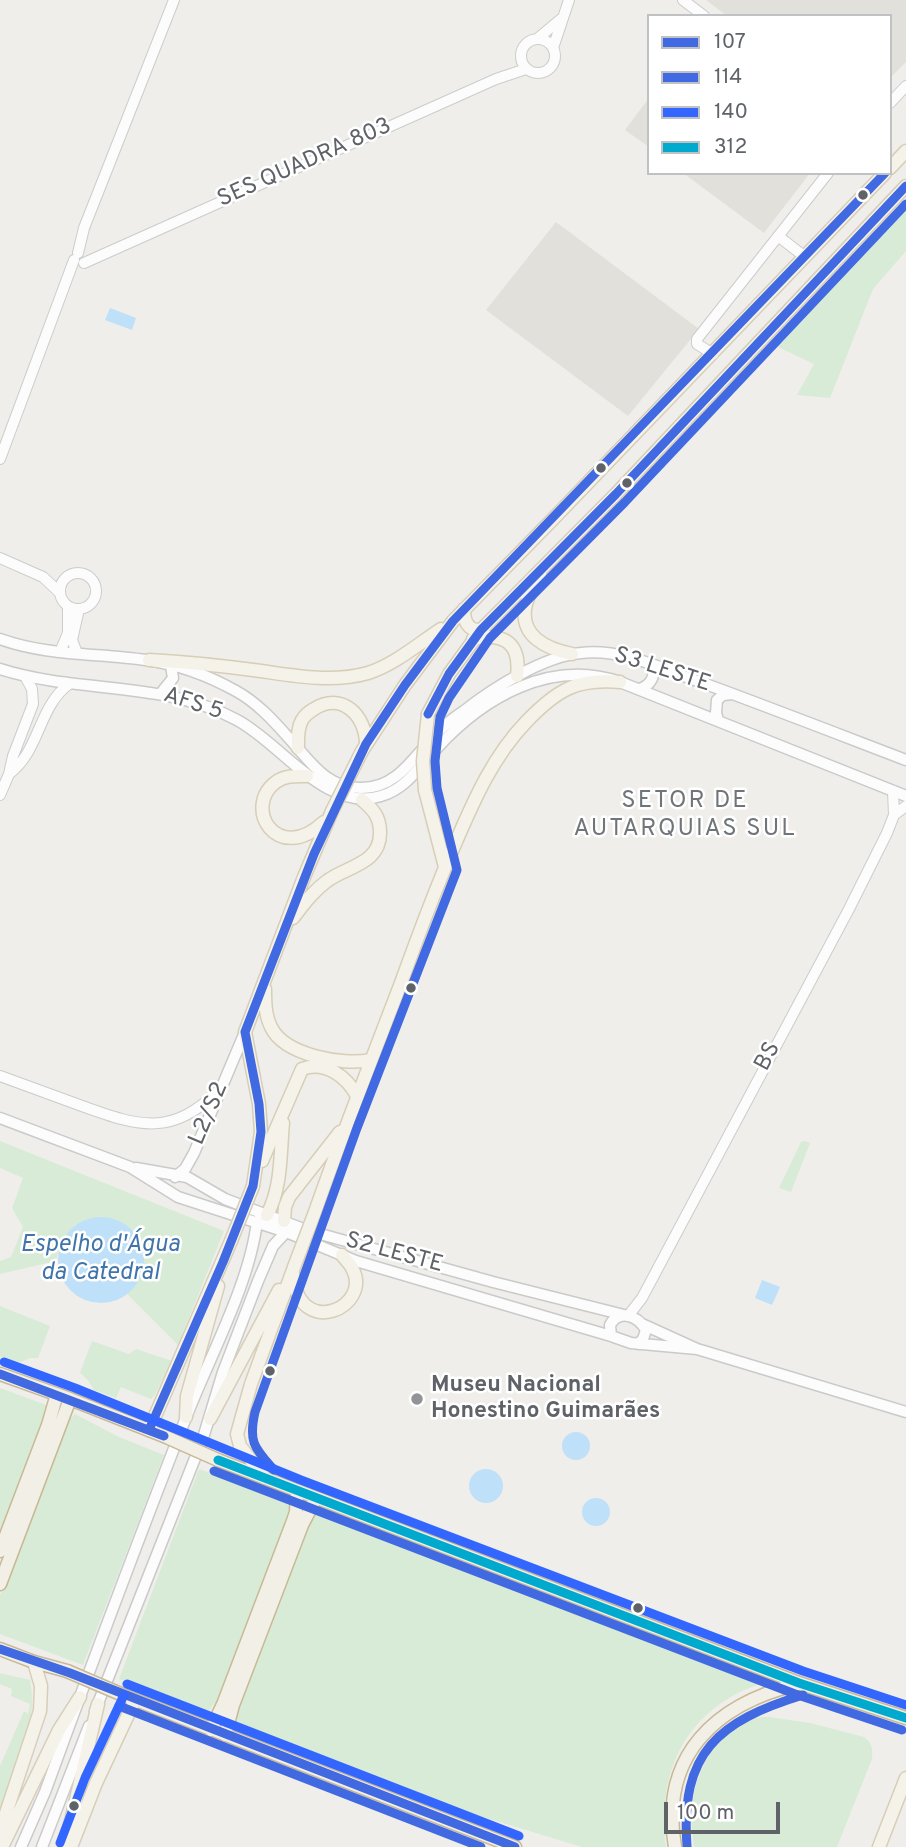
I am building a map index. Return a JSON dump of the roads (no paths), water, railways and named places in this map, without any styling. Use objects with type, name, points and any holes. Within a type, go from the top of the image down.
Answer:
[{"type":"highway","points":[[0,1374],[63,1396],[297,1491],[799,1684],[906,1718]]},
{"type":"highway","points":[[0,1551],[48,1425],[63,1396]]},
{"type":"highway","points":[[0,1584],[63,1396]]},
{"type":"highway","points":[[211,1730],[293,1521],[297,1491]]},
{"type":"highway","points":[[225,1735],[233,1705],[282,1576],[316,1498]]},
{"type":"highway","points":[[0,1649],[67,1671],[211,1730],[515,1847]]},
{"type":"highway","points":[[675,1847],[672,1814],[677,1785],[691,1749],[699,1738],[715,1721],[744,1702],[799,1684]]},
{"type":"main road","points":[[892,166],[906,151]]},
{"type":"main road","points":[[253,1183],[261,1132],[259,1104],[245,1032],[331,814],[364,747],[405,685],[453,621],[883,175]]},
{"type":"main road","points":[[445,867],[425,790],[423,761],[428,714],[438,692],[477,635],[616,494],[906,186]]},
{"type":"main road","points":[[836,226],[839,240],[851,242]]},
{"type":"main road","points":[[815,247],[827,251],[831,260],[830,267]]},
{"type":"main road","points":[[545,564],[526,605],[528,629],[538,643],[572,654]]},
{"type":"main road","points":[[464,609],[467,625],[477,635],[509,642],[517,654],[517,676]]},
{"type":"main road","points":[[149,660],[299,677],[368,673],[395,660],[453,621]]},
{"type":"main road","name":"AFS 5","points":[[0,639],[34,649],[149,660],[203,676],[237,691],[258,705],[298,748]]},
{"type":"main road","name":"S3 LESTE","points":[[298,748],[317,772],[338,784],[358,789],[375,788],[398,776],[440,730],[484,695],[517,676],[572,654],[604,653],[650,664],[906,760]]},
{"type":"main road","points":[[639,690],[649,685],[652,679],[650,664]]},
{"type":"main road","points":[[161,693],[173,678],[171,666]]},
{"type":"main road","name":"AFS 5","points":[[0,669],[26,678],[161,693],[189,700],[240,721],[285,754],[307,776],[332,791],[362,800]]},
{"type":"main road","name":"S3 LESTE","points":[[362,800],[382,796],[404,785],[458,725],[504,694],[531,682],[581,675],[620,682],[906,796]]},
{"type":"main road","points":[[265,1478],[240,1446],[237,1434],[247,1396],[370,1060],[477,792],[501,753],[527,720],[575,684],[600,680],[620,682]]},
{"type":"main road","points":[[718,720],[717,700],[723,695],[732,694]]},
{"type":"main road","points":[[298,748],[299,726],[303,718],[319,706],[330,702],[343,704],[363,722],[364,747]]},
{"type":"main road","points":[[307,776],[283,778],[270,788],[263,807],[267,825],[278,836],[295,839],[314,831],[331,814]]},
{"type":"main road","points":[[285,929],[321,885],[369,859],[377,850],[381,835],[379,822],[374,810],[362,800]]},
{"type":"main road","points":[[265,985],[270,1026],[287,1045],[341,1062],[370,1060]]},
{"type":"main road","name":"L2/S2","points":[[167,1191],[169,1182],[178,1175],[194,1153],[245,1032]]},
{"type":"main road","points":[[149,1430],[223,1262],[253,1183],[302,1069],[307,1067],[333,1071],[345,1077],[357,1096]]},
{"type":"main road","points":[[21,1847],[46,1792],[186,1417],[237,1292],[262,1218],[274,1202],[279,1180],[283,1116]]},
{"type":"main road","name":"S2 LESTE","points":[[0,1118],[130,1167],[187,1177],[262,1218]]},
{"type":"main road","points":[[42,1847],[210,1419],[223,1372],[261,1272],[285,1226],[285,1207],[289,1196],[346,1124]]},
{"type":"main road","name":"S2 LESTE","points":[[130,1167],[178,1197],[633,1319],[698,1349],[906,1412]]},
{"type":"main road","points":[[199,1203],[204,1198],[206,1187]]},
{"type":"main road","name":"S2 LESTE","points":[[285,1226],[341,1255],[611,1336],[623,1342],[698,1349]]},
{"type":"main road","points":[[293,1269],[296,1294],[302,1304],[314,1312],[327,1313],[343,1308],[355,1289],[353,1269],[341,1255]]},
{"type":"main road","points":[[186,1417],[187,1396],[215,1302],[223,1262]]},
{"type":"main road","points":[[431,1282],[440,1278],[440,1267]]},
{"type":"main road","points":[[210,1419],[268,1309],[293,1269]]},
{"type":"main road","points":[[611,1336],[611,1321],[633,1319],[646,1330],[645,1336],[638,1343]]},
{"type":"main road","points":[[0,1831],[40,1711],[41,1686],[34,1662]]},
{"type":"main road","points":[[2,1847],[59,1730],[80,1697]]},
{"type":"main road","points":[[71,1847],[129,1697]]},
{"type":"main road","points":[[65,1847],[98,1704]]},
{"type":"main road","points":[[879,1847],[906,1777]]},
{"type":"street","points":[[0,458],[65,287],[81,258],[88,223],[174,0]]},
{"type":"street","points":[[553,48],[569,0]]},
{"type":"street","points":[[683,0],[701,14]]},
{"type":"street","points":[[537,39],[548,42],[555,56],[550,69],[538,74],[524,65],[524,46],[562,19]]},
{"type":"street","name":"SES QUADRA 803","points":[[81,258],[114,249],[524,65]]},
{"type":"street","points":[[892,101],[906,86]]},
{"type":"street","points":[[713,354],[698,344],[697,339],[826,175]]},
{"type":"street","points":[[778,236],[805,257]]},
{"type":"street","points":[[0,558],[43,577],[60,593],[68,606],[68,633],[60,652]]},
{"type":"street","points":[[43,577],[84,573],[95,584],[97,590],[93,602],[79,608],[68,606]]},
{"type":"street","points":[[60,593],[61,584],[69,575]]},
{"type":"street","points":[[77,653],[72,640],[79,608]]},
{"type":"street","points":[[0,794],[33,704],[32,689],[26,678]]},
{"type":"street","points":[[9,774],[24,759],[47,708],[69,684]]},
{"type":"street","points":[[23,733],[34,738]]},
{"type":"street","name":"BS","points":[[893,791],[894,815]]},
{"type":"street","name":"BS","points":[[633,1319],[849,909],[894,815],[906,806]]},
{"type":"street","points":[[0,1076],[124,1121],[148,1125],[167,1122],[191,1113],[221,1089]]},
{"type":"water","points":[[110,308],[136,318],[132,330],[105,320]]},
{"type":"water","name":"Espelho d'Água da Catedral","points":[[101,1217],[125,1224],[137,1236],[144,1260],[137,1284],[125,1296],[101,1303],[77,1296],[65,1284],[58,1260],[65,1236],[77,1224]]},
{"type":"water","points":[[762,1280],[780,1287],[772,1305],[755,1298]]},
{"type":"water","points":[[576,1432],[586,1436],[590,1446],[586,1456],[576,1460],[566,1456],[562,1446],[566,1436]]},
{"type":"water","points":[[486,1469],[498,1474],[503,1486],[498,1498],[486,1503],[474,1498],[469,1486],[474,1474]]},
{"type":"water","points":[[596,1498],[606,1502],[610,1512],[606,1522],[596,1526],[586,1522],[582,1512],[586,1502]]},
{"type":"place","name":"Museu Nacional Honestino Guimarães","points":[[417,1399]]},
{"type":"district","name":"SETOR DE AUTARQUIAS SUL","points":[[685,816]]}]
